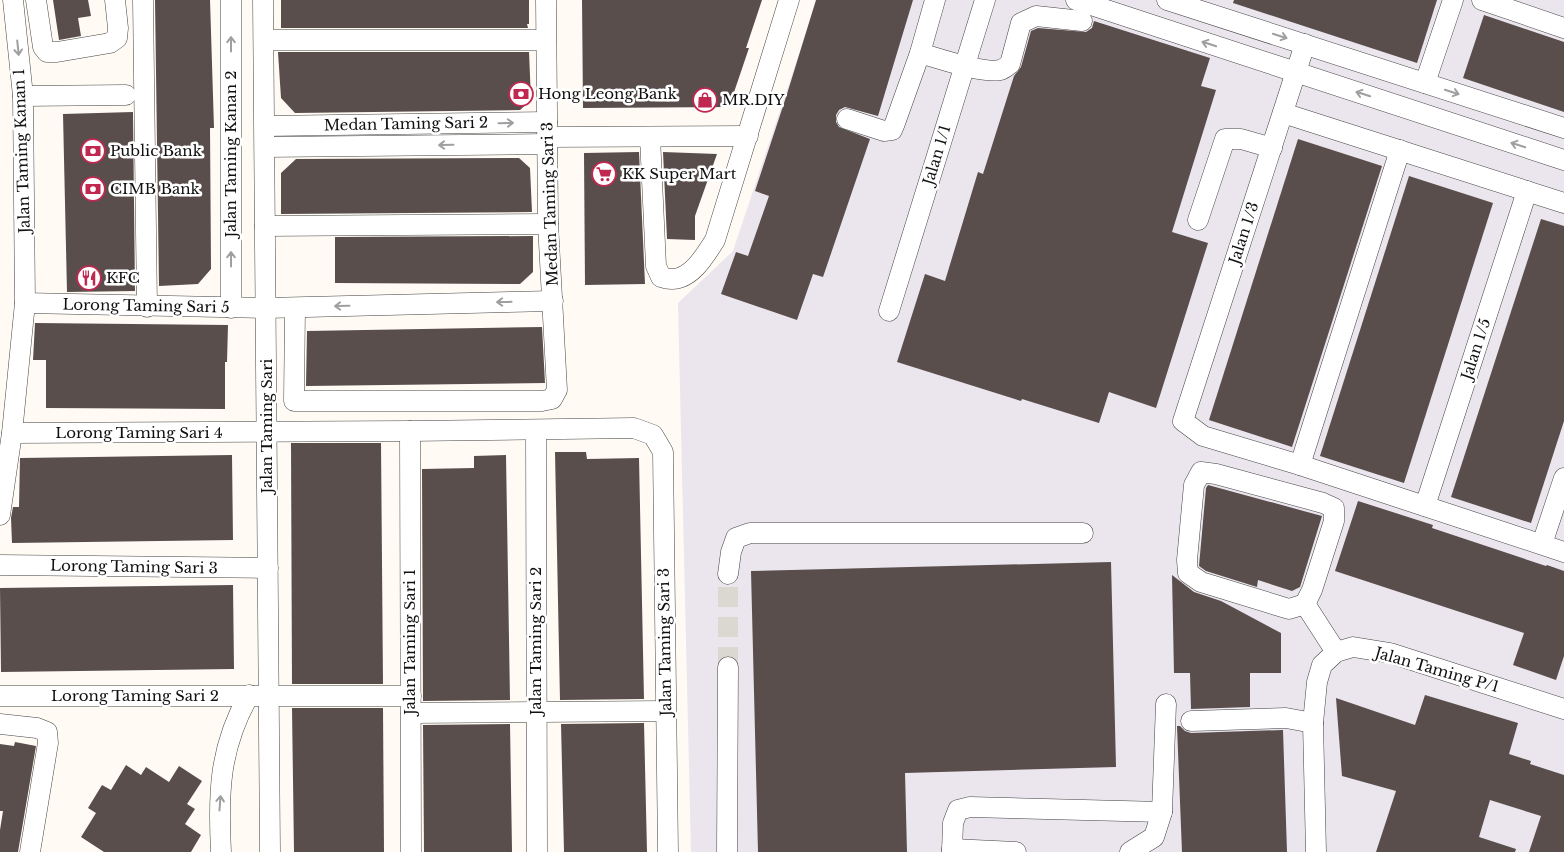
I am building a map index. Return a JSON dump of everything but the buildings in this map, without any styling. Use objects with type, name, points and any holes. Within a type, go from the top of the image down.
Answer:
[{"type":"street","name":"Jalan Taming Kanan 1","points":[[0,515],[12,433],[25,303],[23,96],[13,0]]},
{"type":"street","points":[[36,0],[43,47],[47,52],[110,43],[117,38],[118,28],[115,0]]},
{"type":"street","points":[[143,0],[146,306]]},
{"type":"street","name":"Jalan Taming Kanan 2","points":[[231,0],[231,308]]},
{"type":"street","name":"Jalan Taming Sari","points":[[264,0],[270,852]]},
{"type":"street","name":"Medan Taming Sari 3","points":[[266,308],[553,301],[548,224],[546,0]]},
{"type":"street","points":[[650,137],[656,266],[660,277],[674,279],[685,276],[699,263],[715,240],[790,0]]},
{"type":"street","points":[[847,119],[884,131],[892,130],[920,53],[935,0]]},
{"type":"street","name":"Jalan 1/1","points":[[889,310],[985,0]]},
{"type":"street","points":[[1076,0],[1564,160]]},
{"type":"street","points":[[1167,0],[1564,128]]},
{"type":"street","points":[[1425,83],[1453,0]]},
{"type":"street","points":[[1482,0],[1564,28]]},
{"type":"street","points":[[920,53],[965,66],[1001,70],[1010,64],[1022,23],[1036,16],[1082,21]]},
{"type":"street","points":[[264,40],[546,40]]},
{"type":"street","name":"Jalan 1/3","points":[[1300,465],[1203,436],[1183,421],[1305,44]]},
{"type":"street","points":[[23,96],[126,96]]},
{"type":"street","points":[[1283,113],[1564,203]]},
{"type":"street","name":"Medan Taming Sari 2","points":[[264,126],[547,135]]},
{"type":"street","points":[[547,135],[748,136]]},
{"type":"street","name":"Medan Taming Sari 2","points":[[265,147],[547,135]]},
{"type":"street","points":[[1198,220],[1224,138],[1241,139],[1272,148]]},
{"type":"street","points":[[1400,150],[1300,465],[1564,552]]},
{"type":"street","name":"Jalan 1/5","points":[[1425,506],[1528,191]]},
{"type":"street","points":[[265,226],[548,224]]},
{"type":"street","points":[[295,308],[294,401],[542,401],[552,399],[557,390],[553,301]]},
{"type":"street","name":"Lorong Taming Sari 5","points":[[25,303],[266,308]]},
{"type":"street","name":"Lorong Taming Sari 4","points":[[12,433],[634,428],[653,435]]},
{"type":"street","name":"Jalan Taming Sari 2","points":[[536,430],[537,852]]},
{"type":"street","name":"Jalan Taming Sari 1","points":[[410,431],[411,852]]},
{"type":"street","name":"Jalan Taming Sari 3","points":[[653,435],[663,452],[668,852]]},
{"type":"street","points":[[1201,472],[1216,474],[1323,502],[1334,508],[1334,521],[1312,590],[1305,604],[1289,610],[1201,582],[1188,574],[1187,560],[1194,485],[1201,472]]},
{"type":"street","points":[[1542,544],[1564,478]]},
{"type":"street","points":[[728,574],[731,552],[736,538],[750,533],[1083,533]]},
{"type":"street","name":"Lorong Taming Sari 3","points":[[0,566],[268,568]]},
{"type":"street","points":[[1305,604],[1336,652],[1322,665],[1316,682],[1313,723],[1316,852]]},
{"type":"street","name":"Jalan Taming P/1","points":[[1336,652],[1353,647],[1390,654],[1564,709]]},
{"type":"street","points":[[727,852],[728,667]]},
{"type":"street","name":"Lorong Taming Sari 2","points":[[0,696],[269,695],[537,712],[666,711]]},
{"type":"street","points":[[221,852],[219,807],[225,753],[238,714],[248,696]]},
{"type":"street","points":[[1130,852],[1154,836],[1162,812],[1166,704]]},
{"type":"street","points":[[1190,721],[1286,718],[1313,723]]},
{"type":"street","points":[[0,724],[37,728],[47,732],[48,743],[30,852]]},
{"type":"street","points":[[1016,852],[952,851],[953,823],[958,810],[970,807],[1162,812]]},
{"type":"shaded area","points":[[817,0],[1564,0],[1564,852],[691,852],[678,303],[733,251]]},
{"type":"tunnel","points":[[728,574],[728,667]]},
{"type":"place","name":"Hong Leong Bank","points":[[521,94]]},
{"type":"place","name":"MR.DIY","points":[[705,100]]},
{"type":"place","name":"Public Bank","points":[[93,151]]},
{"type":"place","name":"KK Super Mart","points":[[604,174]]},
{"type":"place","name":"CIMB Bank","points":[[93,189]]},
{"type":"place","name":"KFC","points":[[89,278]]}]
